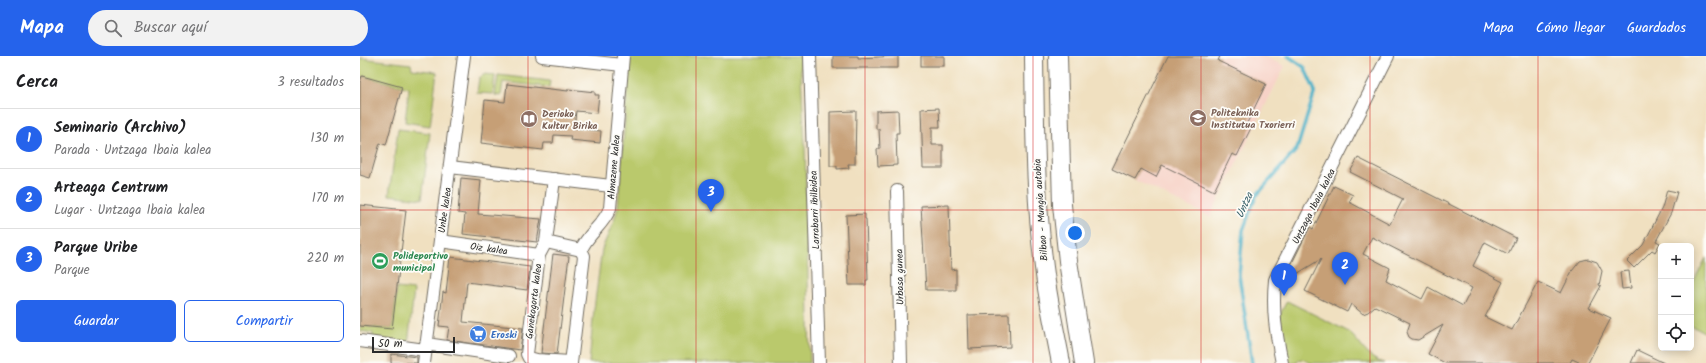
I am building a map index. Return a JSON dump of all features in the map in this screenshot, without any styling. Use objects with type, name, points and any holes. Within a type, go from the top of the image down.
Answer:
[{"type":"highway","name":"Bilbao - Mungia autobia","points":[[1034,56],[1036,170],[1040,228],[1046,281],[1061,363]]},
{"type":"highway","points":[[1058,56],[1062,205],[1068,261],[1084,363]]},
{"type":"street","name":"Unbe kalea","points":[[424,363],[464,56]]},
{"type":"street","name":"Almazene kalea","points":[[542,56],[596,62],[622,60],[610,208],[607,216],[598,228],[590,233],[581,250]]},
{"type":"street","name":"Larrabarri ibilbidea","points":[[810,56],[819,363]]},
{"type":"street","name":"Untzaga Ibaia kalea","points":[[1282,363],[1274,322],[1273,302],[1275,280],[1388,56]]},
{"type":"street","points":[[450,167],[611,186]]},
{"type":"street","name":"Ganekogorta kalea","points":[[554,179],[546,242],[539,255],[527,354],[529,358],[537,360],[571,363]]},
{"type":"street","name":"Urbasa gunea","points":[[897,191],[901,363]]},
{"type":"street","name":"Oiz kalea","points":[[440,241],[539,255]]},
{"type":"street","points":[[546,242],[581,250],[584,256],[571,363]]},
{"type":"street","points":[[360,341],[509,356]]},
{"type":"shaded area","name":"Politeknika Institutua Txorierri","points":[[1168,56],[1263,56],[1285,66],[1210,217],[1112,169]]},
{"type":"green space","points":[[630,56],[800,56],[805,146],[810,363],[589,363],[602,249],[618,207]]},
{"type":"green space","points":[[360,58],[411,64],[412,69],[437,72],[430,126],[405,122],[409,88],[362,76],[360,82]]},
{"type":"green space","points":[[485,74],[495,75],[493,94],[477,93],[479,78]]},
{"type":"green space","points":[[498,75],[550,81],[549,87],[503,82],[501,96],[495,95]]},
{"type":"green space","points":[[398,129],[430,133],[422,199],[389,195]]},
{"type":"green space","points":[[1706,258],[1706,333],[1694,327],[1694,281]]},
{"type":"green space","points":[[397,288],[414,290],[408,345],[372,341],[373,333],[360,331],[360,326],[392,329]]},
{"type":"green space","points":[[1287,301],[1347,331],[1368,354],[1378,361],[1385,363],[1311,363],[1302,359],[1298,360],[1297,363],[1288,363],[1279,316]]},
{"type":"building","points":[[833,56],[858,56],[858,58],[898,56],[898,68],[833,68]]},
{"type":"building","points":[[921,56],[944,56],[944,66],[921,66]]},
{"type":"building","name":"Politeknika Institutua Txorierri","points":[[1168,56],[1220,56],[1218,61],[1266,84],[1247,123],[1252,126],[1237,156],[1232,154],[1214,191],[1162,165],[1156,177],[1141,169],[1135,180],[1112,169]]},
{"type":"building","points":[[362,76],[402,87],[386,145],[380,143],[370,178],[360,175],[360,82]]},
{"type":"building","name":"Derioko Kultur Birika","points":[[507,84],[568,91],[568,89],[595,92],[595,95],[599,95],[597,113],[576,111],[574,128],[601,131],[600,143],[570,140],[571,136],[554,135],[553,143],[544,143],[543,150],[481,143],[485,100],[505,102]]},
{"type":"building","points":[[939,108],[940,127],[932,127],[932,145],[943,145],[943,168],[923,168],[921,109]]},
{"type":"building","points":[[898,110],[899,133],[896,133],[897,165],[878,166],[877,149],[880,149],[879,129],[876,129],[876,111]]},
{"type":"building","points":[[856,111],[855,164],[848,164],[849,168],[837,169],[837,166],[830,166],[830,112]]},
{"type":"building","points":[[1358,158],[1516,238],[1508,254],[1485,242],[1473,266],[1503,282],[1485,317],[1512,330],[1538,282],[1561,293],[1572,271],[1580,261],[1588,259],[1597,262],[1602,271],[1599,285],[1601,286],[1589,308],[1611,318],[1588,363],[1581,363],[1572,359],[1570,363],[1445,363],[1428,354],[1443,325],[1418,340],[1412,339],[1409,337],[1407,332],[1410,323],[1375,306],[1363,314],[1351,304],[1347,312],[1305,291],[1321,259],[1295,275],[1287,273],[1310,227],[1313,229],[1334,186],[1353,195],[1349,202],[1390,224],[1403,199],[1350,172]],"holes":[[[1372,237],[1472,288],[1463,306],[1428,287],[1422,299],[1386,280],[1390,268],[1363,254]]]},
{"type":"building","points":[[461,178],[481,180],[478,214],[541,219],[537,242],[463,234],[465,214],[458,213]]},
{"type":"building","points":[[1667,190],[1677,192],[1671,213],[1656,241],[1660,243],[1658,243],[1655,252],[1652,250],[1634,268],[1627,261],[1643,245],[1662,208]]},
{"type":"building","name":"Polideportivo municipal","points":[[360,205],[406,210],[392,329],[360,326]]},
{"type":"building","points":[[949,205],[951,270],[956,269],[956,290],[926,290],[921,206]]},
{"type":"building","points":[[865,214],[868,280],[866,280],[866,285],[849,285],[846,215]]},
{"type":"building","points":[[553,254],[569,256],[557,354],[541,353]]},
{"type":"building","points":[[450,257],[530,267],[527,290],[467,282],[463,322],[523,328],[520,350],[447,340],[449,327],[439,326],[443,292],[446,293]]},
{"type":"building","points":[[1629,271],[1631,288],[1622,289],[1620,272]]},
{"type":"building","points":[[1009,314],[1010,347],[969,349],[968,315]]},
{"type":"building","points":[[1637,350],[1664,363],[1631,363]]},
{"type":"building","points":[[391,354],[417,357],[417,363],[391,363]]},
{"type":"waterway","name":"Untza","points":[[1252,363],[1239,275],[1243,230],[1256,196],[1297,149],[1315,91],[1304,67],[1288,56]]},
{"type":"place","name":"Politeknika Institutua Txorierri","points":[[1198,118]]},
{"type":"place","name":"Derioko Kultur Birika","points":[[529,119]]},
{"type":"place","name":"Parque Uribe","points":[[711,212]]},
{"type":"place","name":"Polideportivo municipal","points":[[380,261]]},
{"type":"place","name":"Arteaga Centrum","points":[[1345,285]]},
{"type":"place","name":"Seminario (Archivo)","points":[[1284,296]]},
{"type":"place","name":"Eroski","points":[[478,334]]}]
